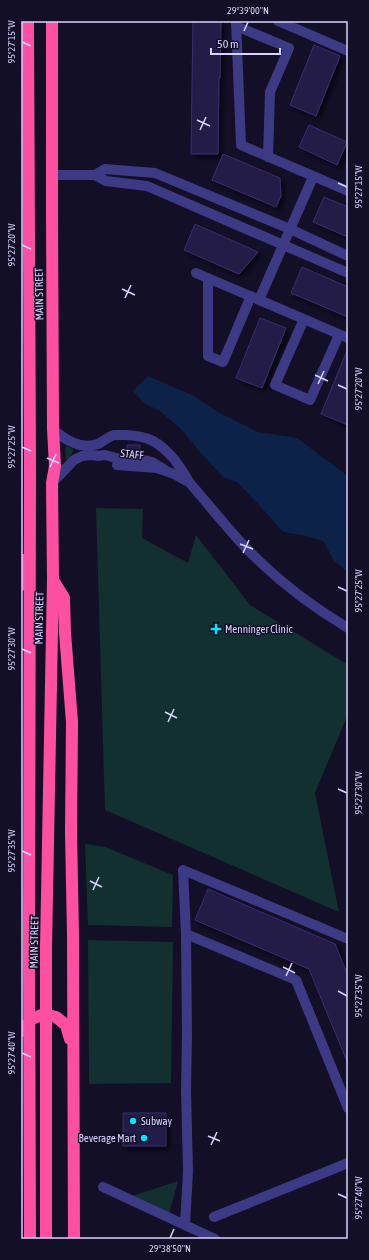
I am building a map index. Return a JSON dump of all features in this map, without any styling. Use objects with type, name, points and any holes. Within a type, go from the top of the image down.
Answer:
[{"type":"highway","name":"MAIN STREET","points":[[28,21],[30,467],[30,1239]]},
{"type":"highway","name":"MAIN STREET","points":[[46,1239],[46,948],[53,579],[52,483],[55,466],[53,429],[52,21]]},
{"type":"highway","points":[[21,585],[30,467]]},
{"type":"highway","points":[[53,579],[64,598],[72,722],[71,833],[74,1052],[74,1239]]},
{"type":"highway","points":[[21,1031],[32,1019],[44,1014],[56,1017],[66,1025],[74,1052]]},
{"type":"lane","points":[[278,21],[348,51]]},
{"type":"lane","points":[[268,157],[270,92],[289,48],[236,24],[241,145],[268,157],[313,177],[348,191]]},
{"type":"lane","points":[[52,175],[95,175],[106,169],[155,173],[290,229],[348,256]]},
{"type":"lane","points":[[95,175],[106,181],[147,186],[348,273]]},
{"type":"lane","points":[[208,278],[208,356],[223,362],[284,244],[313,177]]},
{"type":"lane","points":[[196,273],[344,336],[310,400],[275,385],[304,319]]},
{"type":"lane","points":[[53,429],[64,438],[85,446],[95,452]]},
{"type":"lane","points":[[52,483],[77,458],[95,452],[107,438],[117,435],[138,436],[149,439],[162,446],[185,474],[189,482],[248,549],[266,567],[285,584],[348,628]]},
{"type":"lane","name":"STAFF","points":[[95,452],[103,460],[117,465],[165,470],[189,482]]},
{"type":"lane","points":[[185,1225],[188,1171],[186,1090],[186,934],[183,870],[348,939]]},
{"type":"lane","points":[[186,934],[296,980],[348,1108]]},
{"type":"lane","points":[[214,1217],[348,1163]]},
{"type":"lane","points":[[103,1187],[215,1239]]},
{"type":"green space","points":[[66,446],[73,449],[72,454],[66,461],[65,449]]},
{"type":"green space","points":[[96,508],[143,509],[142,538],[188,563],[196,535],[250,605],[348,665],[348,714],[315,793],[339,912],[105,810]]},
{"type":"green space","points":[[85,844],[105,847],[173,875],[172,927],[88,925]]},
{"type":"green space","points":[[88,940],[173,942],[171,1083],[89,1084]]},
{"type":"green space","points":[[178,1181],[169,1214],[129,1197]]},
{"type":"water","points":[[148,376],[192,395],[218,412],[258,432],[297,438],[348,476],[348,572],[334,561],[323,541],[303,535],[287,533],[281,530],[237,482],[223,477],[183,431],[160,411],[144,403],[133,391]]},
{"type":"building","points":[[193,21],[221,21],[218,154],[191,154]]},
{"type":"building","points":[[314,45],[340,56],[316,116],[290,105]]},
{"type":"building","points":[[309,125],[347,142],[337,165],[299,147]]},
{"type":"building","points":[[223,154],[280,178],[281,196],[276,207],[212,180]]},
{"type":"building","points":[[324,197],[348,207],[348,237],[313,222]]},
{"type":"building","points":[[195,224],[258,252],[239,274],[184,250]]},
{"type":"building","points":[[302,267],[348,287],[348,317],[291,293]]},
{"type":"building","points":[[260,318],[286,328],[262,388],[236,378]]},
{"type":"building","points":[[348,348],[348,425],[321,414]]},
{"type":"building","points":[[127,445],[140,445],[140,452],[127,452]]},
{"type":"building","points":[[208,889],[335,944],[348,976],[348,1064],[309,969],[195,920]]},
{"type":"building","points":[[123,1113],[166,1113],[166,1146],[123,1146]]},
{"type":"place","name":"Menninger Clinic","points":[[216,629]]},
{"type":"place","name":"Subway","points":[[133,1121]]},
{"type":"place","name":"Beverage Mart","points":[[144,1138]]}]
